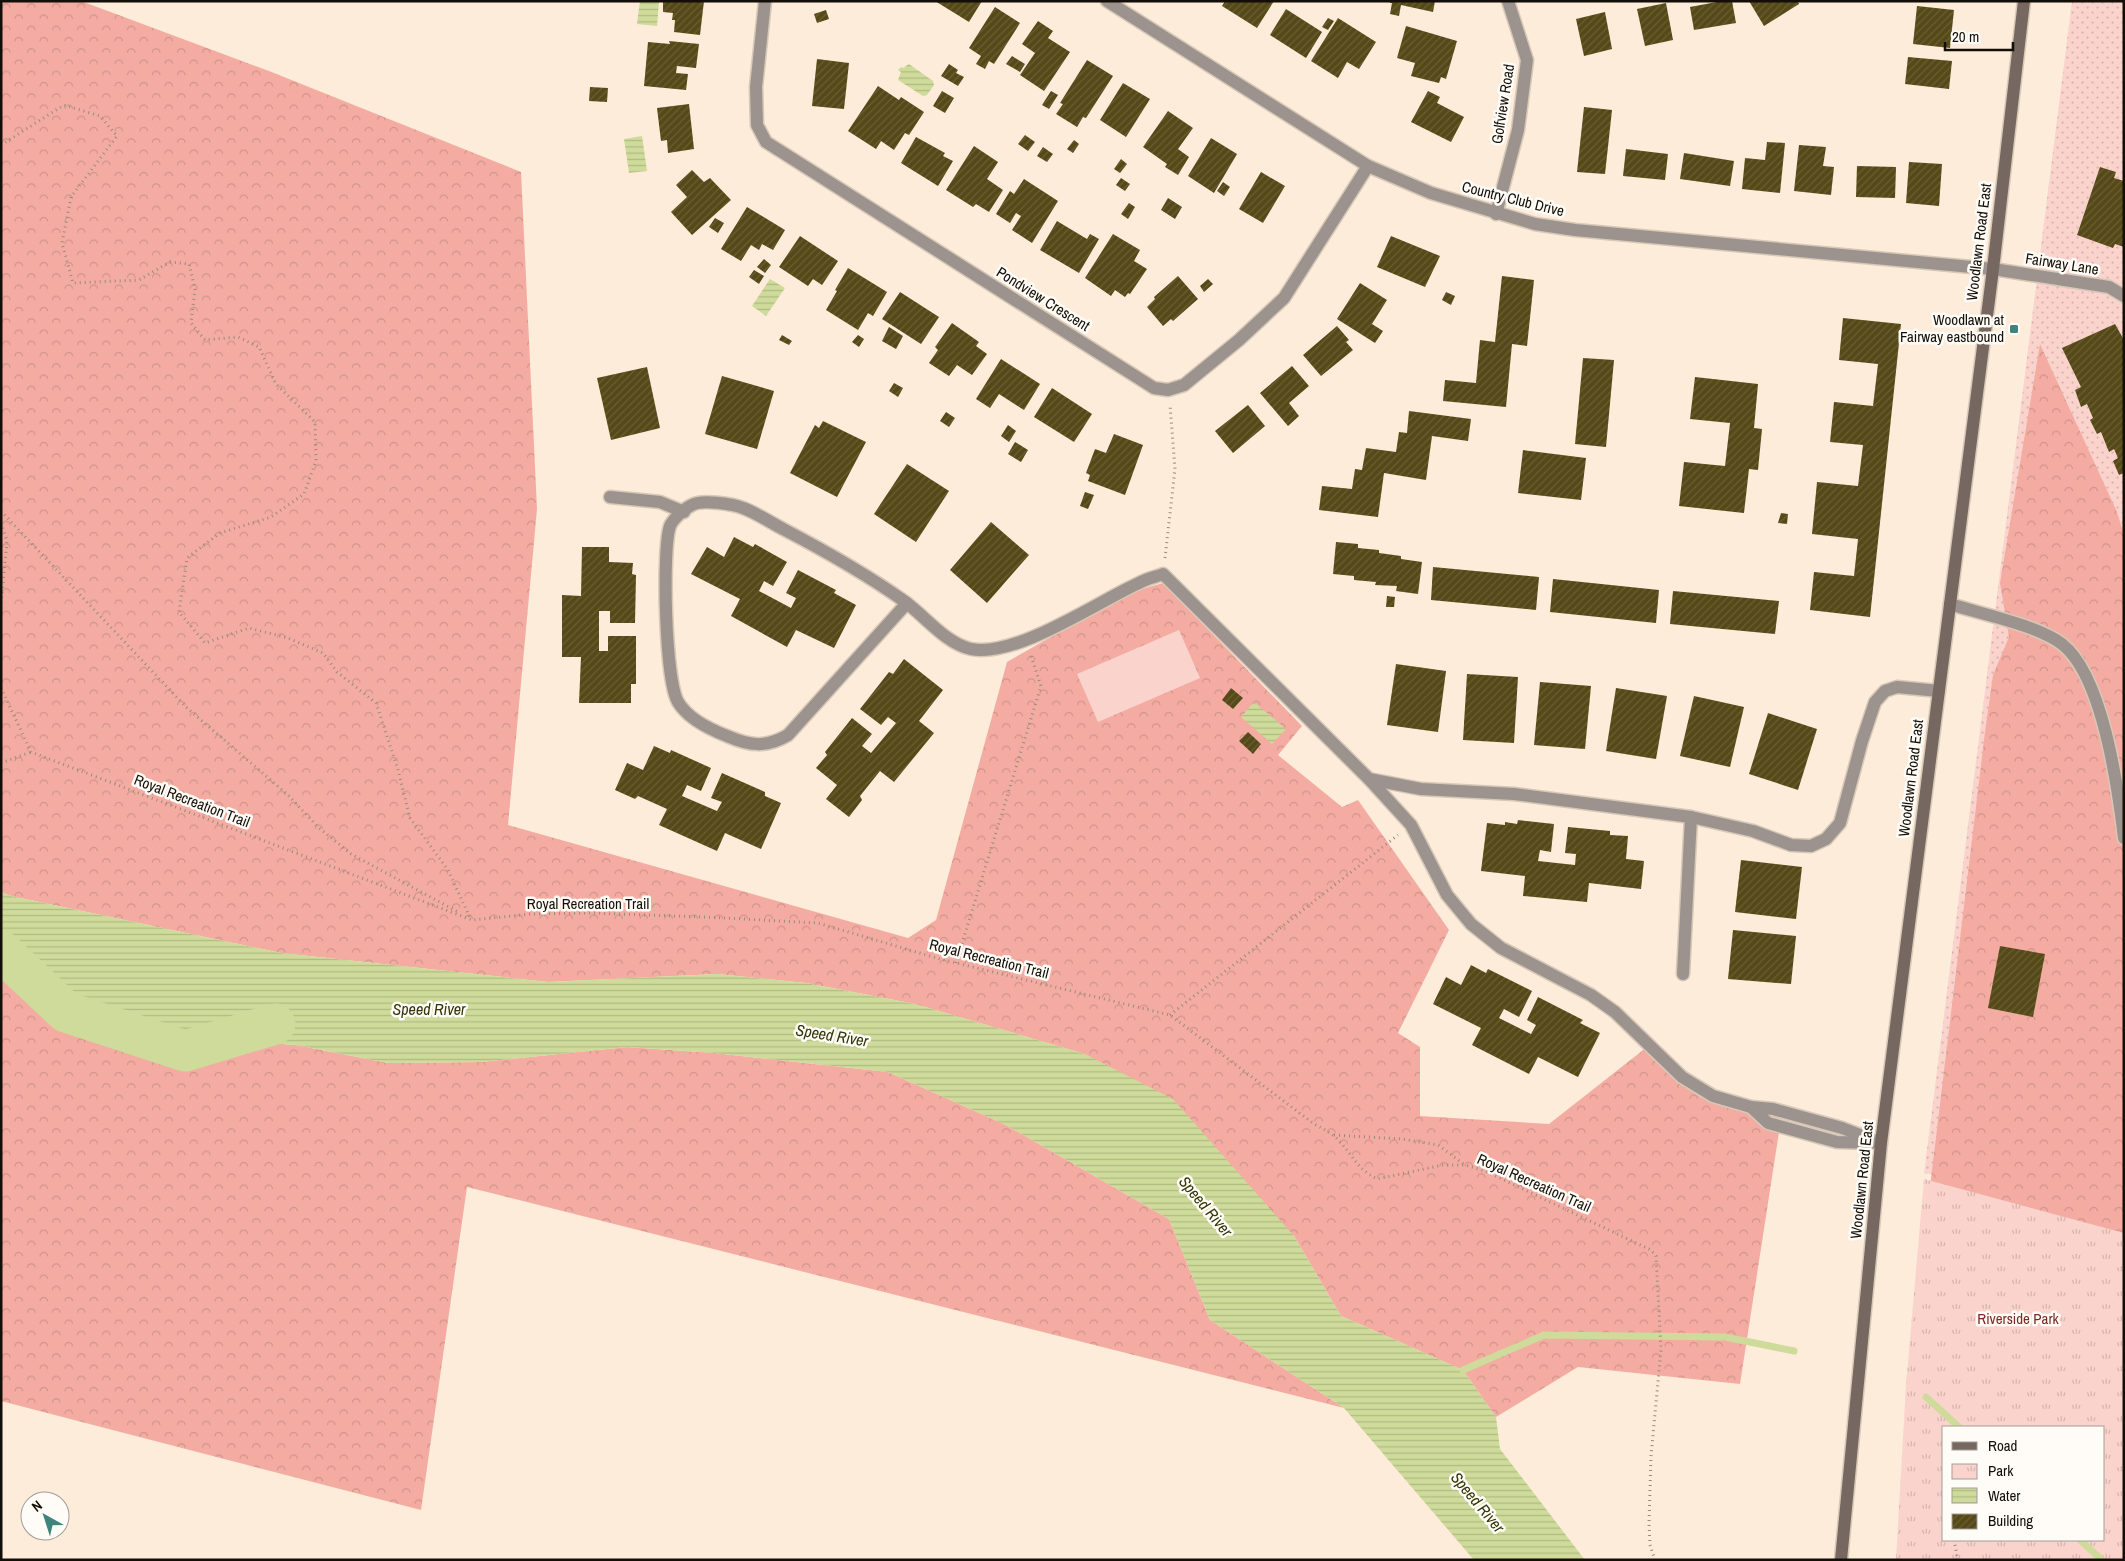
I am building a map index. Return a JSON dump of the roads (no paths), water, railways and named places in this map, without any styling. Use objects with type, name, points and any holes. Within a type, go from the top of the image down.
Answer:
[{"type":"main road","name":"Woodlawn Road East","points":[[1841,1560],[1881,1142],[1993,269],[2024,1]]},
{"type":"street","name":"Pondview Crescent","points":[[765,1],[756,78],[757,125],[766,142],[1154,388],[1168,390],[1184,385],[1239,340],[1284,298],[1368,166]]},
{"type":"street","name":"Country Club Drive","points":[[1107,1],[1368,166],[1431,194],[1496,214],[1535,224],[1575,230],[1993,269]]},
{"type":"street","name":"Golfview Road","points":[[1496,214],[1518,130],[1527,60],[1508,1]]},
{"type":"street","name":"Fairway Lane","points":[[1993,269],[2109,287],[2124,296]]},
{"type":"street","points":[[610,497],[660,502],[684,512]]},
{"type":"street","points":[[907,603],[788,735],[765,745],[736,740],[713,730],[687,714],[678,702],[672,688],[668,650],[666,545],[671,523],[693,504],[706,502],[742,507],[850,564],[907,603],[950,638],[971,649],[999,647],[1026,641],[1140,582],[1163,574],[1369,779],[1411,826],[1448,895],[1471,924],[1501,948],[1592,995],[1615,1012],[1658,1056],[1694,1086],[1713,1096],[1751,1107],[1768,1123],[1836,1142],[1881,1142]]},
{"type":"street","points":[[1950,604],[2044,633],[2063,645],[2078,664],[2100,708],[2120,808],[2124,838]]},
{"type":"street","points":[[1369,779],[1421,789],[1514,794],[1692,816],[1753,831],[1791,844],[1811,846],[1826,839],[1840,823],[1862,741],[1876,702],[1885,691],[1897,687],[1939,691]]},
{"type":"street","points":[[1683,974],[1692,816]]},
{"type":"water","points":[[640,1],[659,1],[657,26],[637,24]]},
{"type":"water","points":[[909,64],[933,81],[934,85],[927,95],[923,96],[898,80],[901,72],[898,70]]},
{"type":"water","points":[[642,136],[647,171],[629,173],[624,139]]},
{"type":"water","points":[[770,279],[785,288],[766,316],[752,306]]},
{"type":"water","points":[[1254,702],[1286,729],[1272,744],[1241,717]]},
{"type":"water","points":[[1,892],[11,896],[281,953],[548,982],[717,974],[806,983],[915,1004],[1085,1054],[1173,1099],[1294,1236],[1341,1316],[1463,1370],[1496,1417],[1500,1449],[1585,1560],[1474,1560],[1344,1408],[1210,1320],[1169,1219],[1006,1125],[888,1072],[714,1053],[627,1047],[480,1062],[388,1063],[296,1045],[136,1034],[1,976]]},
{"type":"waterway","name":"Speed River","points":[[1,951],[66,1012],[185,1051],[275,1024]]},
{"type":"waterway","points":[[1463,1370],[1544,1335],[1725,1337],[1794,1351]]},
{"type":"waterway","points":[[1926,1397],[1958,1426]]},
{"type":"waterway","points":[[2081,1541],[2102,1560]]},
{"type":"place","name":"Woodlawn at Fairway eastbound","points":[[2014,329]]},
{"type":"park label","name":"Riverside Park","points":[[2018,1319]]}]
